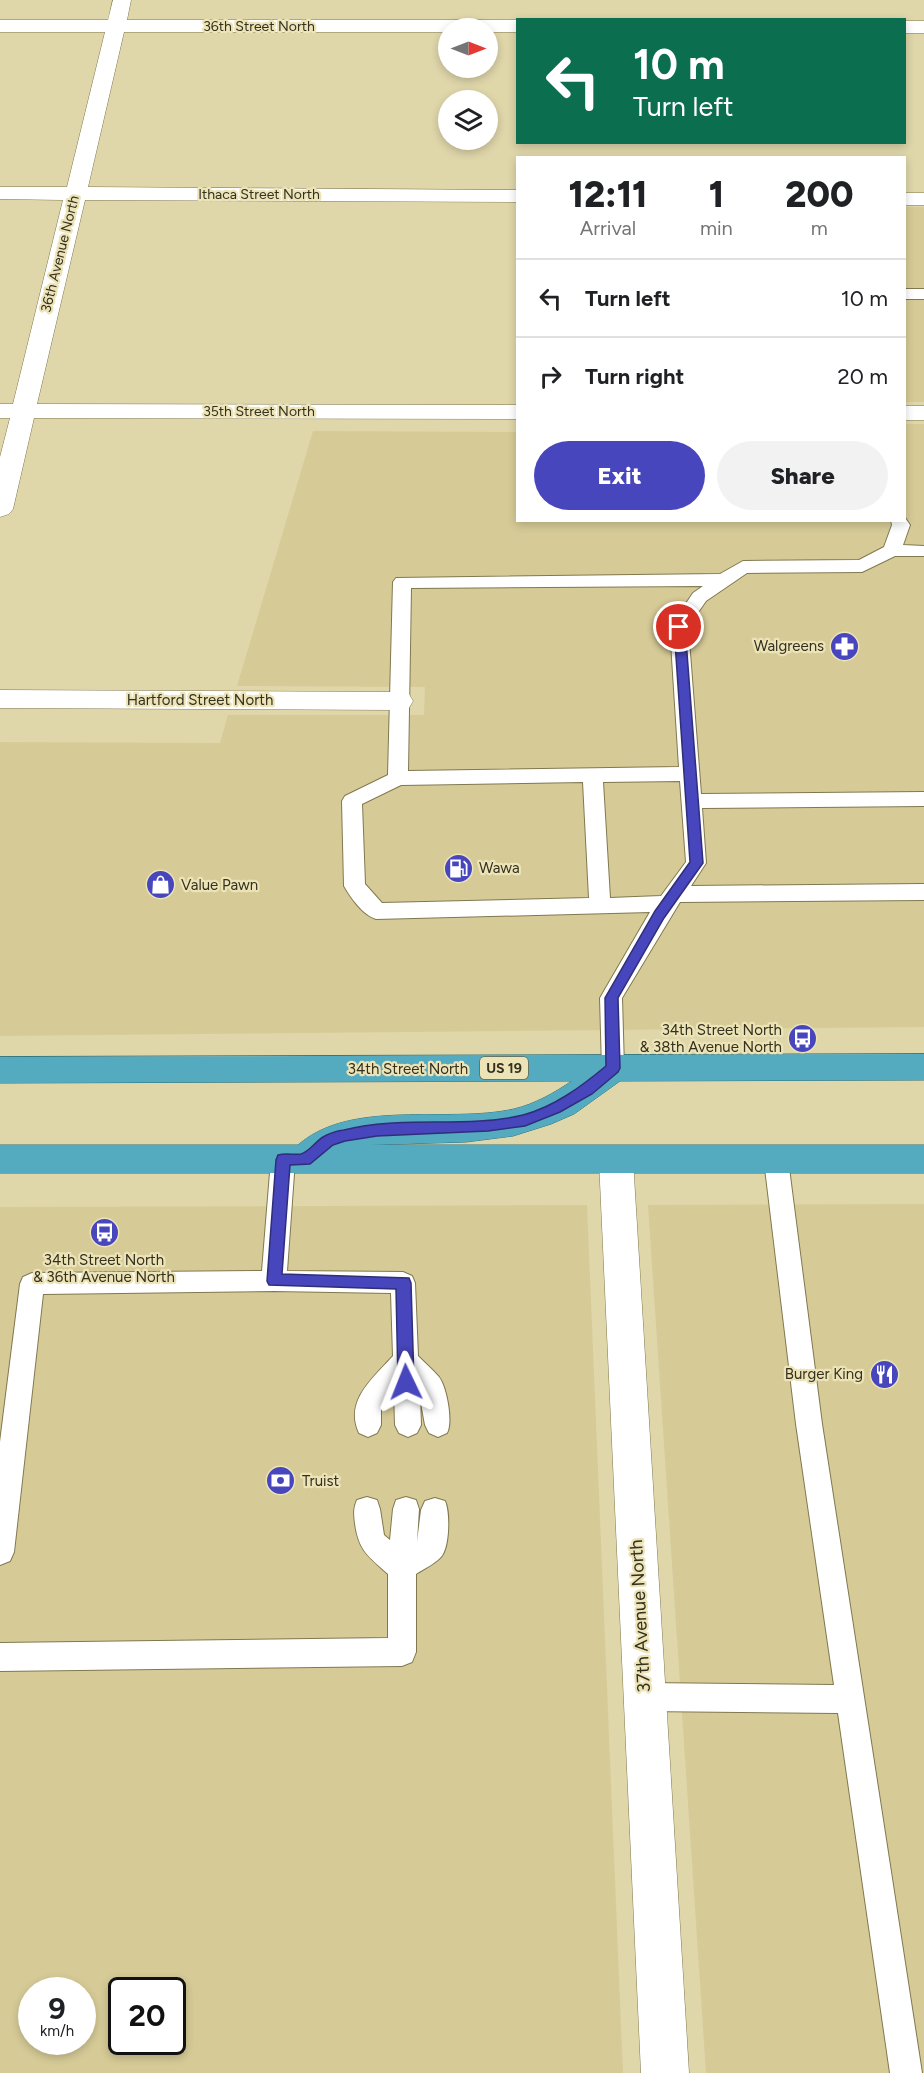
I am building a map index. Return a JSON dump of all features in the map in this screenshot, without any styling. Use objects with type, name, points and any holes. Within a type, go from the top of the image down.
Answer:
[{"type":"highway","name":"34th Street North","points":[[0,1070],[924,1067]]},
{"type":"highway","points":[[294,1160],[328,1141],[345,1135],[488,1125],[525,1120],[555,1108],[587,1090],[613,1068]]},
{"type":"highway","points":[[0,1159],[924,1159]]},
{"type":"street","name":"36th Avenue North","points":[[0,508],[11,411],[75,193],[122,0]]},
{"type":"street","name":"36th Street North","points":[[0,26],[516,26]]},
{"type":"street","points":[[906,27],[924,27]]},
{"type":"street","name":"Ithaca Street North","points":[[0,193],[516,196]]},
{"type":"street","points":[[906,199],[924,199]]},
{"type":"street","name":"35th Street North","points":[[11,411],[516,412]]},
{"type":"street","points":[[906,413],[924,413]]},
{"type":"street","name":"Hartford Street North","points":[[0,699],[399,701]]},
{"type":"street","name":"37th Avenue North","points":[[615,1160],[665,2073]]},
{"type":"lane","points":[[906,294],[924,294]]},
{"type":"lane","points":[[892,550],[900,522]]},
{"type":"lane","points":[[613,1068],[611,998],[670,899],[696,863],[679,627],[699,597],[743,567],[862,566],[892,550],[924,551]]},
{"type":"lane","points":[[398,778],[402,582],[724,580]]},
{"type":"lane","points":[[690,774],[398,778],[352,801],[355,886],[376,911],[600,906],[670,899],[924,892]]},
{"type":"lane","points":[[593,776],[600,906]]},
{"type":"lane","points":[[691,801],[924,799]]},
{"type":"lane","points":[[274,1281],[294,1160]]},
{"type":"lane","points":[[776,1160],[809,1424],[906,2073]]},
{"type":"lane","points":[[0,1552],[32,1284],[274,1281],[403,1283],[408,1425]]},
{"type":"lane","points":[[368,1425],[368,1403],[405,1360]]},
{"type":"lane","points":[[405,1360],[431,1386],[438,1425]]},
{"type":"lane","points":[[368,1509],[371,1541],[402,1568]]},
{"type":"lane","points":[[0,1657],[402,1652],[402,1568],[406,1509]]},
{"type":"lane","points":[[402,1568],[432,1548],[435,1510]]},
{"type":"lane","points":[[644,1697],[850,1700]]},
{"type":"shaded area","points":[[906,207],[924,207],[924,402],[906,402]]},
{"type":"shaded area","points":[[906,424],[924,424],[924,1027],[0,1036],[0,742],[220,743],[228,715],[424,715],[425,687],[237,686],[313,431],[516,432],[516,522],[906,522]]},
{"type":"shaded area","points":[[924,1204],[924,2073],[706,2073],[648,1205]]},
{"type":"shaded area","points":[[587,1205],[623,2073],[0,2073],[0,1207]]},
{"type":"place","name":"Walgreens","points":[[845,646]]},
{"type":"place","name":"Wawa","points":[[458,868]]},
{"type":"place","name":"Value Pawn","points":[[160,885]]},
{"type":"place","name":"34th Street North & 38th Avenue North","points":[[803,1039]]},
{"type":"place","name":"34th Street North & 36th Avenue North","points":[[104,1233]]},
{"type":"place","name":"Burger King","points":[[884,1374]]},
{"type":"place","name":"Truist","points":[[281,1481]]},
{"type":"route","points":[[406,1382],[403,1283],[274,1281],[277,1215],[283,1160],[305,1160],[328,1141],[345,1135],[377,1131],[431,1130],[525,1120],[555,1108],[587,1090],[613,1068],[611,998],[660,915],[696,863],[679,627]]}]
